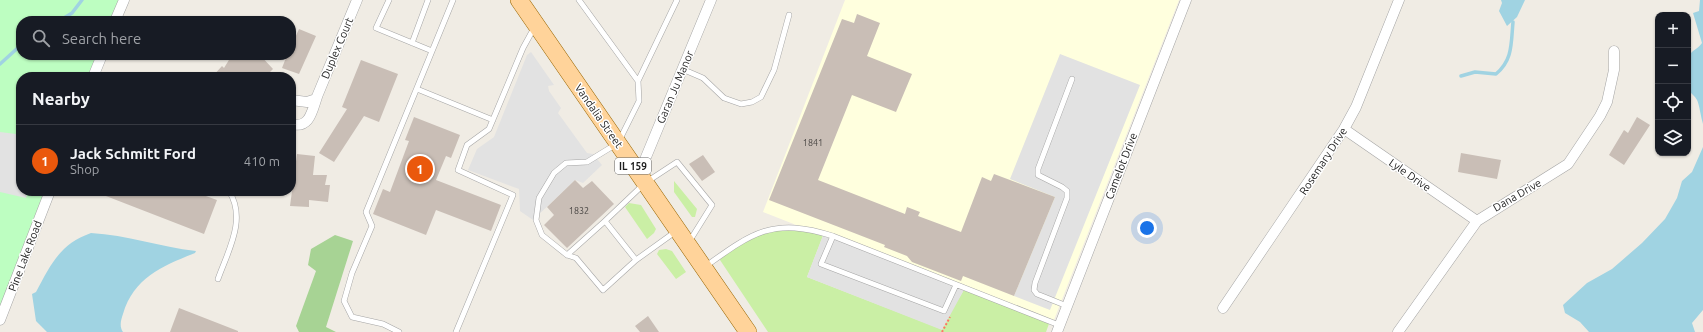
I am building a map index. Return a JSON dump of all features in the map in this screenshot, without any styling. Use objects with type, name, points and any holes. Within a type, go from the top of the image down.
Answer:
[{"type":"main road","name":"Vandalia Street","points":[[519,0],[748,332]]},
{"type":"street","points":[[117,16],[124,0]]},
{"type":"street","name":"Duplex Court","points":[[296,126],[306,123],[311,116],[317,97],[357,0]]},
{"type":"street","name":"Garan Ju Manor","points":[[642,178],[682,69],[711,0]]},
{"type":"street","name":"Camelot Drive","points":[[1058,328],[1186,0]]},
{"type":"street","name":"Rosemary Drive","points":[[1223,308],[1344,129],[1356,107],[1399,0]]},
{"type":"street","name":"Dana Drive","points":[[1398,332],[1476,221],[1568,164],[1600,116],[1607,102],[1614,70],[1614,51]]},
{"type":"street","points":[[95,72],[100,60]]},
{"type":"street","points":[[296,101],[307,102],[317,97]]},
{"type":"street","name":"Lyle Drive","points":[[1344,129],[1476,221]]},
{"type":"street","name":"Pine Lake Road","points":[[0,320],[48,196]]},
{"type":"lane","points":[[389,0],[376,28],[432,51]]},
{"type":"lane","points":[[412,43],[428,0]]},
{"type":"lane","points":[[399,332],[383,324],[352,317],[344,301],[352,273],[372,226],[366,212],[453,0]]},
{"type":"lane","points":[[579,0],[638,81]]},
{"type":"lane","points":[[677,0],[638,81],[639,100],[618,143],[586,162],[566,163],[554,173],[539,198],[536,220],[542,235],[567,255],[576,258],[602,290],[636,260],[677,230]]},
{"type":"lane","points":[[682,69],[703,78],[724,98],[742,104],[752,102],[761,97],[771,75],[789,15]]},
{"type":"lane","points":[[456,332],[513,195],[458,170],[467,145],[489,129],[523,48],[536,25]]},
{"type":"lane","points":[[1067,306],[1037,294],[1034,290],[1035,283],[1067,198],[1067,191],[1038,175],[1038,169],[1072,78]]},
{"type":"lane","points":[[417,89],[493,120]]},
{"type":"lane","points":[[567,255],[605,221],[642,178],[677,162],[712,206],[687,245]]},
{"type":"lane","points":[[218,279],[236,230],[235,207],[232,196]]},
{"type":"lane","points":[[605,221],[636,260]]},
{"type":"lane","points":[[703,268],[746,238],[773,228],[799,228],[833,236],[1058,328]]},
{"type":"lane","points":[[833,236],[821,264],[944,311],[956,285]]},
{"type":"shaded area","points":[[845,0],[1179,0],[1052,325],[763,212]]},
{"type":"shaded area","points":[[531,52],[554,85],[548,86],[549,91],[561,108],[558,113],[587,153],[593,154],[602,165],[583,183],[575,180],[533,220],[520,211],[519,189],[468,170],[477,149],[494,137],[527,55]]},
{"type":"shaded area","points":[[1060,54],[1140,85],[1050,310],[1014,296],[1055,197],[1010,179]]},
{"type":"shaded area","points":[[0,132],[16,134],[16,196],[0,192]]},
{"type":"shaded area","points":[[824,233],[965,288],[942,330],[807,277]]},
{"type":"green space","points":[[0,0],[124,0],[118,16],[16,16],[16,60],[101,60],[96,72],[16,72],[16,196],[48,196],[0,317]]},
{"type":"green space","points":[[674,181],[697,209],[695,217],[692,217],[674,192]]},
{"type":"green space","points":[[629,203],[641,205],[656,229],[647,239],[625,207]]},
{"type":"green space","points":[[773,228],[824,233],[807,277],[941,329],[965,288],[1050,321],[1046,332],[768,332],[718,257]]},
{"type":"green space","points":[[335,235],[353,241],[326,327],[336,332],[299,332],[296,326],[316,271],[308,265],[311,249]]},
{"type":"green space","points":[[666,249],[672,251],[686,272],[676,279],[657,254],[659,250]]},
{"type":"water","points":[[1501,0],[1525,0],[1517,17],[1507,26],[1499,11],[1502,3]]},
{"type":"water","points":[[1700,0],[1703,0],[1703,124],[1698,102],[1691,93],[1691,53],[1702,43],[1693,13],[1699,11]]},
{"type":"water","points":[[1703,147],[1703,310],[1692,323],[1695,332],[1589,332],[1580,322],[1565,313],[1563,305],[1587,283],[1612,269],[1642,243],[1665,219],[1677,198],[1682,181],[1692,172]]},
{"type":"water","points":[[91,233],[118,236],[196,251],[195,253],[161,268],[142,282],[128,301],[123,314],[121,325],[123,332],[47,332],[36,321],[32,294],[36,292],[52,264],[64,249],[71,243]]},
{"type":"building","points":[[857,14],[880,23],[867,56],[912,74],[896,112],[852,95],[818,180],[905,214],[907,207],[920,212],[918,216],[961,232],[982,177],[991,181],[994,174],[1055,197],[1014,296],[963,276],[961,281],[912,262],[907,256],[884,247],[885,245],[769,200],[842,19],[854,23]]},
{"type":"building","points":[[299,29],[316,36],[299,74],[282,68],[285,60],[296,60],[296,36]]},
{"type":"building","points":[[229,60],[265,60],[273,69],[270,72],[217,72],[222,66],[224,68]]},
{"type":"building","points":[[361,60],[398,74],[379,122],[364,116],[334,162],[319,153],[347,109],[342,107]]},
{"type":"building","points":[[414,117],[460,135],[451,158],[446,156],[436,180],[501,205],[491,231],[436,210],[426,235],[373,214],[383,189],[390,192],[409,141],[405,140]]},
{"type":"building","points":[[1637,117],[1650,125],[1624,165],[1609,155],[1624,130],[1628,133]]},
{"type":"building","points":[[1461,153],[1501,160],[1497,179],[1458,172]]},
{"type":"building","points":[[297,154],[315,156],[313,175],[327,175],[325,185],[330,185],[328,202],[309,200],[309,207],[290,206],[291,196],[296,196]]},
{"type":"building","points":[[703,155],[715,172],[702,181],[689,164]]},
{"type":"building","points":[[575,180],[583,188],[592,181],[614,204],[567,248],[544,225],[554,215],[547,207]]},
{"type":"building","points":[[106,196],[206,196],[217,200],[204,234]]},
{"type":"building","points":[[179,308],[238,331],[238,332],[170,332]]},
{"type":"building","points":[[648,316],[659,332],[640,332],[635,326]]},
{"type":"waterway","points":[[67,16],[72,13],[82,0]]},
{"type":"waterway","points":[[1461,76],[1475,72],[1496,74],[1502,69],[1506,63],[1510,51],[1513,22]]},
{"type":"waterway","points":[[0,64],[16,50]]},
{"type":"place","name":"Jack Schmitt Ford","points":[[420,169]]}]
